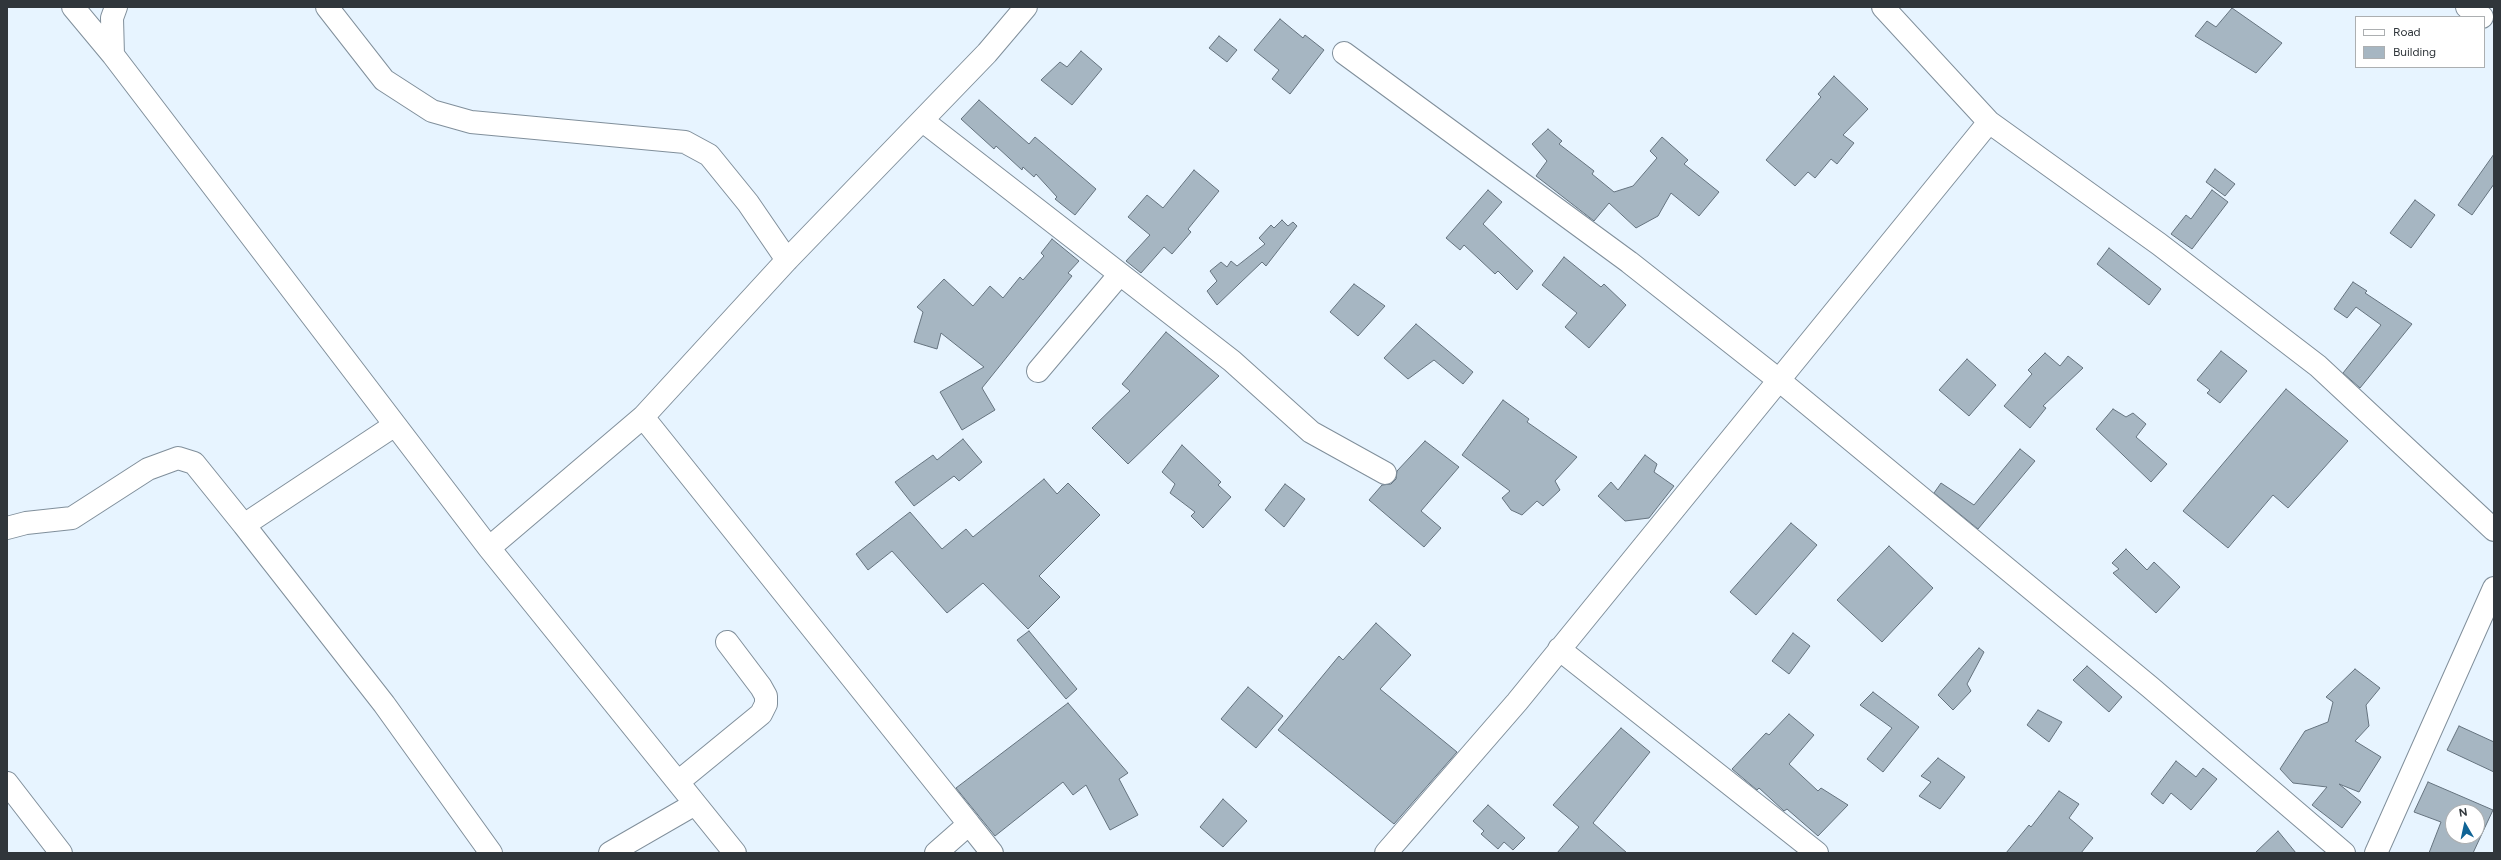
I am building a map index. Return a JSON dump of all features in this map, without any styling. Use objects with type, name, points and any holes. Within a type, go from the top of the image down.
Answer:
[{"type":"street","points":[[73,7],[113,55],[488,548],[735,853]]},
{"type":"street","points":[[113,55],[112,18],[116,7]]},
{"type":"street","points":[[327,7],[384,80],[432,111],[471,122],[685,142],[709,155],[748,203],[787,260]]},
{"type":"street","points":[[488,548],[642,417],[787,260],[987,53],[1026,7]]},
{"type":"street","points":[[1883,7],[1989,122],[2159,244],[2318,366],[2494,530]]},
{"type":"street","points":[[2468,7],[2480,16]]},
{"type":"street","points":[[2485,19],[2494,26]]},
{"type":"street","points":[[1344,53],[1629,262],[1780,381],[2150,687],[2344,853]]},
{"type":"street","points":[[923,120],[1232,361],[1310,432],[1385,473]]},
{"type":"street","points":[[1386,853],[1459,771],[1780,381],[1989,122]]},
{"type":"street","points":[[1038,370],[1120,274]]},
{"type":"street","points":[[642,417],[992,853]]},
{"type":"street","points":[[244,525],[395,425]]},
{"type":"street","points":[[7,528],[26,523],[72,518],[148,469],[178,458],[194,464],[244,525],[384,704],[491,853]]},
{"type":"street","points":[[2376,853],[2494,588]]},
{"type":"street","points":[[678,782],[761,714],[766,704],[766,696],[761,687],[727,642]]},
{"type":"street","points":[[1559,649],[1817,853]]},
{"type":"street","points":[[7,783],[61,853]]},
{"type":"street","points":[[610,853],[695,804]]},
{"type":"street","points":[[936,853],[969,824]]},
{"type":"building","points":[[2232,8],[2282,43],[2256,73],[2195,36],[2207,21],[2216,27]]},
{"type":"building","points":[[1280,19],[1303,38],[1305,35],[1324,50],[1290,94],[1272,79],[1279,70],[1254,50]]},
{"type":"building","points":[[1219,36],[1237,50],[1227,62],[1209,48]]},
{"type":"building","points":[[1081,51],[1102,69],[1072,105],[1041,80],[1060,62],[1067,67]]},
{"type":"building","points":[[1834,76],[1868,109],[1843,135],[1854,143],[1837,164],[1831,159],[1815,178],[1808,172],[1795,186],[1766,160],[1821,97],[1818,94]]},
{"type":"building","points":[[979,100],[1029,144],[1035,137],[1096,189],[1075,215],[1055,199],[1057,197],[1036,174],[1034,177],[1023,167],[1022,170],[996,146],[994,149],[961,119]]},
{"type":"building","points":[[1548,129],[1562,141],[1559,144],[1594,171],[1592,174],[1614,192],[1633,186],[1657,158],[1650,151],[1662,137],[1688,160],[1684,164],[1719,192],[1699,216],[1671,193],[1658,216],[1636,228],[1609,203],[1594,221],[1536,176],[1547,161],[1532,144]]},
{"type":"building","points":[[2494,154],[2494,184],[2472,215],[2458,205]]},
{"type":"building","points":[[2215,169],[2235,184],[2225,196],[2206,182]]},
{"type":"building","points":[[1194,170],[1219,191],[1188,229],[1191,232],[1172,254],[1164,247],[1141,273],[1126,261],[1150,235],[1128,217],[1147,195],[1163,208]]},
{"type":"building","points":[[1488,190],[1502,202],[1483,224],[1533,271],[1517,290],[1498,271],[1495,274],[1464,245],[1460,250],[1446,238]]},
{"type":"building","points":[[2212,190],[2228,202],[2192,249],[2171,234],[2186,215],[2191,219]]},
{"type":"building","points":[[2415,200],[2435,215],[2411,248],[2390,233]]},
{"type":"building","points":[[1282,220],[1288,226],[1293,222],[1297,226],[1266,266],[1262,262],[1217,305],[1207,291],[1217,281],[1210,271],[1221,262],[1227,267],[1231,261],[1237,266],[1265,244],[1259,238],[1271,225],[1274,228]]},
{"type":"building","points":[[1052,239],[1079,261],[1068,273],[1072,276],[982,388],[995,410],[962,430],[940,392],[984,367],[941,333],[937,349],[914,342],[923,312],[917,307],[944,279],[973,306],[990,286],[1003,298],[1020,277],[1023,280],[1044,256],[1041,253]]},
{"type":"building","points":[[2109,248],[2161,289],[2149,305],[2097,264]]},
{"type":"building","points":[[1564,257],[1601,287],[1604,284],[1626,305],[1589,348],[1565,327],[1577,313],[1542,285]]},
{"type":"building","points":[[2353,282],[2367,291],[2365,293],[2412,324],[2360,388],[2343,373],[2381,325],[2356,307],[2347,318],[2334,309]]},
{"type":"building","points":[[1354,284],[1385,306],[1358,336],[1330,312]]},
{"type":"building","points":[[1416,324],[1473,372],[1463,384],[1434,360],[1408,379],[1384,358]]},
{"type":"building","points":[[1166,332],[1219,376],[1128,464],[1092,428],[1130,391],[1122,384]]},
{"type":"building","points":[[2221,351],[2247,371],[2220,403],[2207,393],[2210,390],[2197,380]]},
{"type":"building","points":[[2045,353],[2060,366],[2068,356],[2083,368],[2043,406],[2046,408],[2030,428],[2004,406],[2032,374],[2028,370]]},
{"type":"building","points":[[1967,359],[1996,385],[1969,416],[1939,390]]},
{"type":"building","points":[[2286,389],[2348,441],[2288,508],[2273,495],[2228,548],[2183,511]]},
{"type":"building","points":[[1503,400],[1529,419],[1527,422],[1577,457],[1555,481],[1560,490],[1543,506],[1537,501],[1522,515],[1511,510],[1502,498],[1510,491],[1462,455]]},
{"type":"building","points":[[2113,409],[2126,417],[2133,413],[2146,424],[2136,437],[2167,464],[2151,482],[2096,429]]},
{"type":"building","points":[[963,439],[982,462],[959,481],[954,476],[914,506],[895,482],[933,455],[937,460]]},
{"type":"building","points":[[1425,441],[1459,467],[1421,511],[1441,528],[1424,547],[1369,500],[1382,485],[1391,484],[1396,479],[1397,471]]},
{"type":"building","points":[[1182,445],[1221,482],[1218,485],[1231,497],[1203,528],[1191,516],[1195,512],[1170,493],[1175,484],[1162,472]]},
{"type":"building","points":[[2020,449],[2035,461],[1978,529],[1934,493],[1941,483],[1974,505]]},
{"type":"building","points":[[1645,455],[1657,464],[1654,472],[1674,486],[1649,518],[1625,521],[1598,496],[1611,482],[1618,490]]},
{"type":"building","points":[[1044,479],[1057,494],[1068,483],[1100,515],[1039,576],[1060,597],[1028,629],[983,583],[947,613],[892,551],[868,570],[856,554],[910,512],[942,549],[966,529],[973,537]]},
{"type":"building","points":[[1285,484],[1305,499],[1284,527],[1265,510]]},
{"type":"building","points":[[1791,523],[1817,545],[1756,615],[1730,592]]},
{"type":"building","points":[[1889,546],[1933,588],[1882,642],[1837,600]]},
{"type":"building","points":[[2126,549],[2147,570],[2154,562],[2180,587],[2156,613],[2113,573],[2119,569],[2112,563]]},
{"type":"building","points":[[1376,623],[1411,655],[1380,689],[1457,752],[1394,824],[1278,730],[1339,656],[1343,660]]},
{"type":"building","points":[[1029,631],[1077,689],[1066,699],[1017,640]]},
{"type":"building","points":[[1793,633],[1810,646],[1789,674],[1772,661]]},
{"type":"building","points":[[1979,648],[1984,652],[1967,684],[1971,691],[1953,710],[1938,695]]},
{"type":"building","points":[[2087,666],[2122,697],[2109,712],[2073,680]]},
{"type":"building","points":[[2355,669],[2380,688],[2366,705],[2369,726],[2355,741],[2381,757],[2359,792],[2339,784],[2361,802],[2342,828],[2312,805],[2327,787],[2293,783],[2280,769],[2305,731],[2328,722],[2333,702],[2326,697]]},
{"type":"building","points":[[1248,687],[1283,716],[1256,748],[1221,719]]},
{"type":"building","points":[[1873,692],[1919,727],[1883,772],[1867,759],[1892,728],[1860,705]]},
{"type":"building","points":[[1068,703],[1128,773],[1119,779],[1138,815],[1110,830],[1086,785],[1073,795],[1063,782],[995,836],[956,788]]},
{"type":"building","points":[[2038,710],[2062,722],[2049,742],[2027,725]]},
{"type":"building","points":[[1789,714],[1814,735],[1789,764],[1818,791],[1821,788],[1848,805],[1818,836],[1787,809],[1784,811],[1759,788],[1757,790],[1732,769],[1766,733],[1769,735]]},
{"type":"building","points":[[2459,726],[2494,742],[2494,772],[2447,750]]},
{"type":"building","points":[[1621,728],[1650,752],[1593,823],[1627,853],[1557,853],[1579,827],[1553,805]]},
{"type":"building","points":[[1938,758],[1965,777],[1940,809],[1919,796],[1931,782],[1921,776]]},
{"type":"building","points":[[2176,761],[2196,777],[2203,768],[2217,779],[2191,810],[2171,793],[2163,804],[2151,794]]},
{"type":"building","points":[[2428,782],[2479,804],[2445,804],[2445,844],[2477,844],[2473,853],[2429,853],[2441,822],[2414,812]]},
{"type":"building","points":[[2059,791],[2079,804],[2069,818],[2093,838],[2081,853],[2006,853],[2029,825],[2031,827]]},
{"type":"building","points":[[1223,799],[1247,821],[1223,847],[1200,827]]},
{"type":"building","points":[[1488,805],[1525,838],[1513,850],[1504,842],[1498,849],[1481,834],[1484,831],[1473,821]]},
{"type":"building","points":[[2485,807],[2493,810],[2485,827]]},
{"type":"building","points":[[2278,831],[2296,853],[2255,853]]}]
